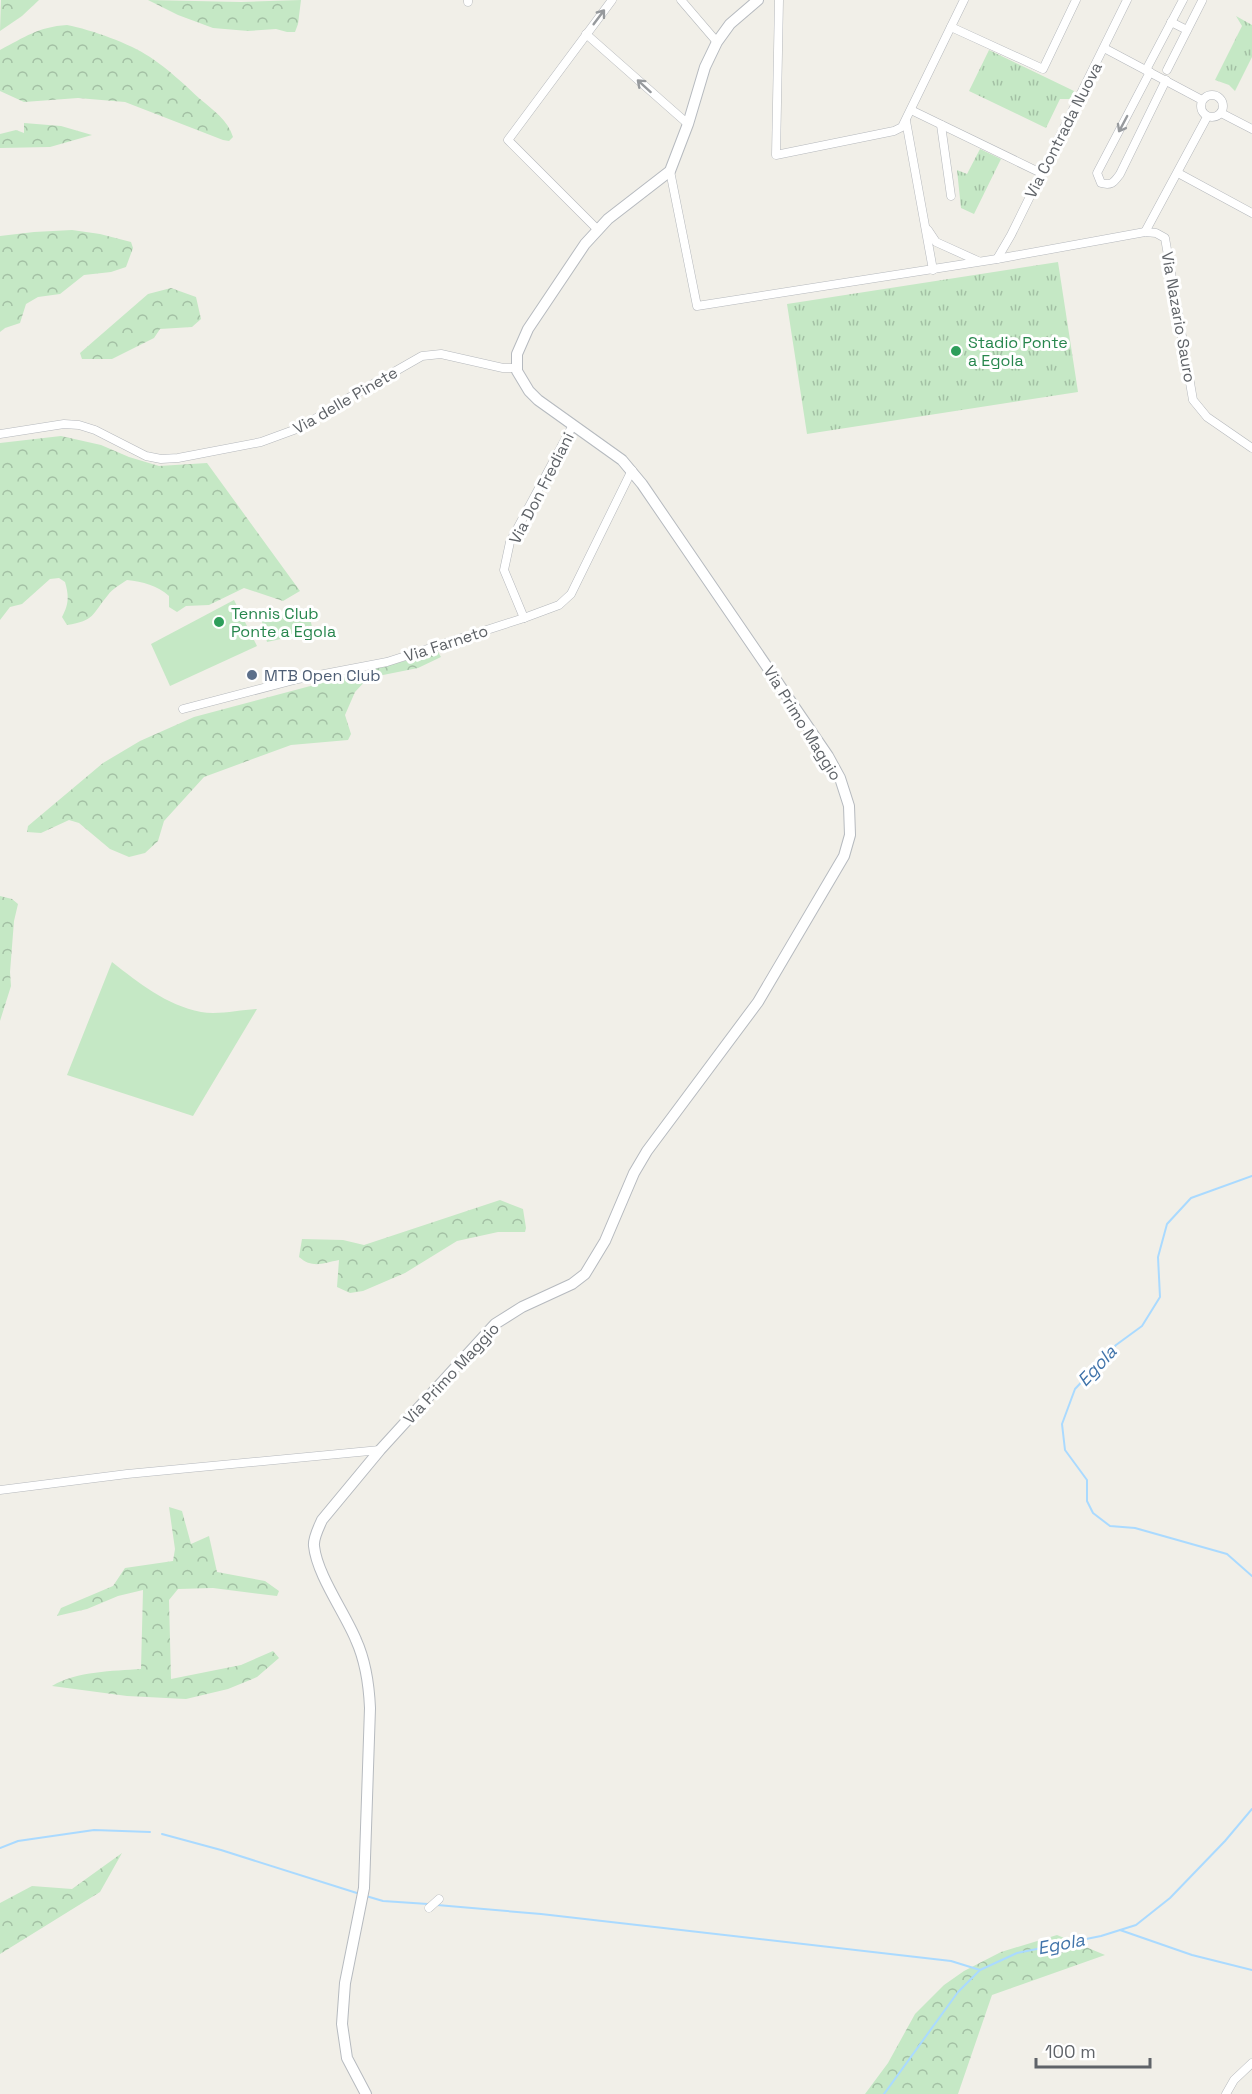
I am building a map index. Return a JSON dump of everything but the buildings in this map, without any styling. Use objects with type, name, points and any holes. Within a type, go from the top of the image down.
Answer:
[{"type":"street","points":[[598,230],[508,140],[612,0]]},
{"type":"street","points":[[681,0],[717,42]]},
{"type":"street","points":[[758,0],[730,24],[717,42],[705,67],[688,124],[670,171],[697,306],[933,270],[1145,232],[1207,117]]},
{"type":"street","points":[[780,0],[776,155],[894,131],[902,127],[964,0]]},
{"type":"street","points":[[951,27],[1043,69],[1076,0]]},
{"type":"street","name":"Via Contrada Nuova","points":[[997,259],[1127,0]]},
{"type":"street","points":[[1166,80],[1120,174],[1114,183],[1108,185],[1101,183],[1097,173],[1183,0]]},
{"type":"street","points":[[1167,70],[1202,2]]},
{"type":"street","points":[[1171,22],[1187,30]]},
{"type":"street","points":[[586,34],[688,124]]},
{"type":"street","points":[[1104,48],[1202,100]]},
{"type":"street","points":[[1210,95],[1219,97],[1224,106],[1221,113],[1215,117],[1207,117],[1201,111],[1202,100],[1210,95]]},
{"type":"street","points":[[911,110],[1041,173]]},
{"type":"street","points":[[1221,113],[1252,129]]},
{"type":"street","points":[[906,121],[933,270]]},
{"type":"street","points":[[941,124],[951,196]]},
{"type":"street","points":[[517,368],[517,354],[528,329],[574,259],[598,230],[627,203],[670,171]]},
{"type":"street","points":[[1178,173],[1252,213]]},
{"type":"street","points":[[926,227],[936,242],[979,262]]},
{"type":"street","name":"Via Nazario Sauro","points":[[1145,232],[1156,233],[1165,238],[1193,400],[1207,417],[1252,447]]},
{"type":"street","name":"Via delle Pinete","points":[[0,434],[64,424],[79,425],[95,430],[146,456],[161,459],[178,458],[261,442],[302,427],[422,356],[441,354],[503,368],[517,368]]},
{"type":"street","name":"Via Primo Maggio","points":[[366,2094],[347,2058],[342,2024],[345,1983],[364,1893],[369,1689],[365,1664],[356,1640],[325,1579],[313,1545],[322,1520],[380,1450],[495,1324],[522,1307],[572,1284],[588,1270],[605,1241],[634,1173],[643,1158],[758,1002],[840,864],[849,842],[851,817],[849,806],[840,778],[828,756],[689,550],[632,470],[615,454],[538,400],[523,384],[517,368]]},
{"type":"street","name":"Via Don Frediani","points":[[524,618],[504,570],[510,542],[573,425]]},
{"type":"street","name":"Via Farneto","points":[[183,709],[298,679],[387,662],[559,605],[571,594],[632,470]]},
{"type":"street","points":[[0,1490],[127,1474],[380,1450]]},
{"type":"street","points":[[429,1908],[439,1899]]},
{"type":"street","points":[[1226,2094],[1234,2080],[1252,2063]]},
{"type":"green space","points":[[1,0],[39,0],[22,16],[0,31]]},
{"type":"green space","points":[[148,0],[241,2],[301,0],[295,32],[287,32],[276,29],[248,31],[213,28],[178,15]]},
{"type":"green space","points":[[1236,16],[1252,25],[1252,57],[1235,91],[1229,85],[1215,80],[1242,26]]},
{"type":"green space","points":[[67,25],[110,38],[150,57],[220,116],[228,125],[233,137],[229,141],[223,140],[125,102],[78,98],[24,102],[0,91],[0,50],[40,30]]},
{"type":"green space","points":[[989,50],[1074,91],[1070,99],[1060,99],[1046,128],[969,91]]},
{"type":"green space","points":[[24,123],[61,126],[92,135],[50,147],[0,148],[0,134],[16,130],[24,133]]},
{"type":"green space","points":[[980,149],[1001,159],[974,214],[961,208],[957,170],[967,174]]},
{"type":"green space","points":[[72,230],[131,242],[133,248],[126,267],[111,272],[84,275],[60,294],[38,297],[26,304],[20,323],[0,332],[0,236]]},
{"type":"green space","points":[[1058,262],[1078,392],[807,434],[787,304]]},
{"type":"green space","points":[[171,288],[196,297],[201,319],[192,327],[160,329],[154,338],[112,359],[82,359],[80,353],[148,294]]},
{"type":"green space","points":[[61,436],[101,445],[159,466],[207,463],[300,591],[283,601],[244,588],[209,605],[186,606],[177,612],[169,607],[169,596],[160,589],[127,580],[112,591],[88,619],[67,625],[62,617],[68,600],[67,592],[65,582],[59,578],[50,579],[22,604],[10,607],[0,620],[0,443]]},
{"type":"green space","name":"Tennis Club Ponte a Egola","points":[[234,600],[257,646],[170,686],[151,644]]},
{"type":"green space","points":[[308,608],[313,632],[267,642],[261,618]]},
{"type":"green space","points":[[438,652],[441,657],[418,668],[368,678],[355,692],[345,715],[351,734],[348,740],[291,745],[204,777],[164,821],[158,841],[145,853],[129,857],[110,849],[79,823],[69,820],[41,833],[27,832],[28,826],[103,763],[140,741],[194,717]]},
{"type":"green space","points":[[0,896],[12,899],[18,904],[14,921],[11,986],[0,1021]]},
{"type":"green space","points":[[112,962],[165,999],[188,1009],[215,1013],[257,1009],[193,1116],[67,1075]]},
{"type":"green space","points":[[500,1200],[523,1209],[525,1232],[498,1232],[457,1241],[405,1273],[363,1291],[350,1293],[337,1287],[339,1260],[314,1264],[299,1257],[302,1239],[343,1240],[364,1245]]},
{"type":"green space","points":[[169,1507],[182,1511],[191,1544],[209,1536],[217,1572],[265,1581],[279,1591],[277,1596],[213,1588],[178,1589],[169,1600],[171,1679],[241,1665],[273,1651],[279,1658],[257,1677],[228,1689],[186,1699],[127,1696],[52,1686],[73,1677],[107,1671],[141,1669],[143,1590],[118,1596],[87,1609],[57,1616],[61,1608],[113,1586],[125,1568],[173,1561],[175,1549]]},
{"type":"green space","points":[[122,1853],[100,1892],[0,1954],[0,1903],[32,1886],[72,1889]]},
{"type":"green space","points":[[1057,1935],[1105,1955],[992,1995],[958,2094],[865,2094],[888,2063],[915,2014],[944,1985],[964,1971],[1001,1952]]},
{"type":"waterway","name":"Egola","points":[[1252,1176],[1191,1198],[1167,1224],[1158,1257],[1160,1297],[1142,1326],[1116,1345],[1075,1389],[1062,1424],[1065,1450],[1087,1480],[1087,1501],[1093,1513],[1110,1526],[1135,1528],[1227,1554],[1252,1576]]},
{"type":"waterway","name":"Egola","points":[[884,2094],[958,1992],[980,1970],[1017,1953],[1101,1936],[1136,1925],[1170,1898],[1225,1841],[1252,1809]]},
{"type":"waterway","points":[[0,1848],[18,1841],[94,1830],[150,1832]]},
{"type":"waterway","points":[[162,1834],[360,1894]]},
{"type":"waterway","points":[[366,1896],[383,1901],[428,1904]]},
{"type":"waterway","points":[[437,1905],[541,1914],[951,1961],[980,1970]]},
{"type":"waterway","points":[[1120,1930],[1192,1955],[1252,1970]]},
{"type":"place","name":"Stadio Ponte a Egola","points":[[956,351]]},
{"type":"place","name":"Tennis Club Ponte a Egola","points":[[219,622]]},
{"type":"place","name":"MTB Open Club","points":[[252,675]]}]
